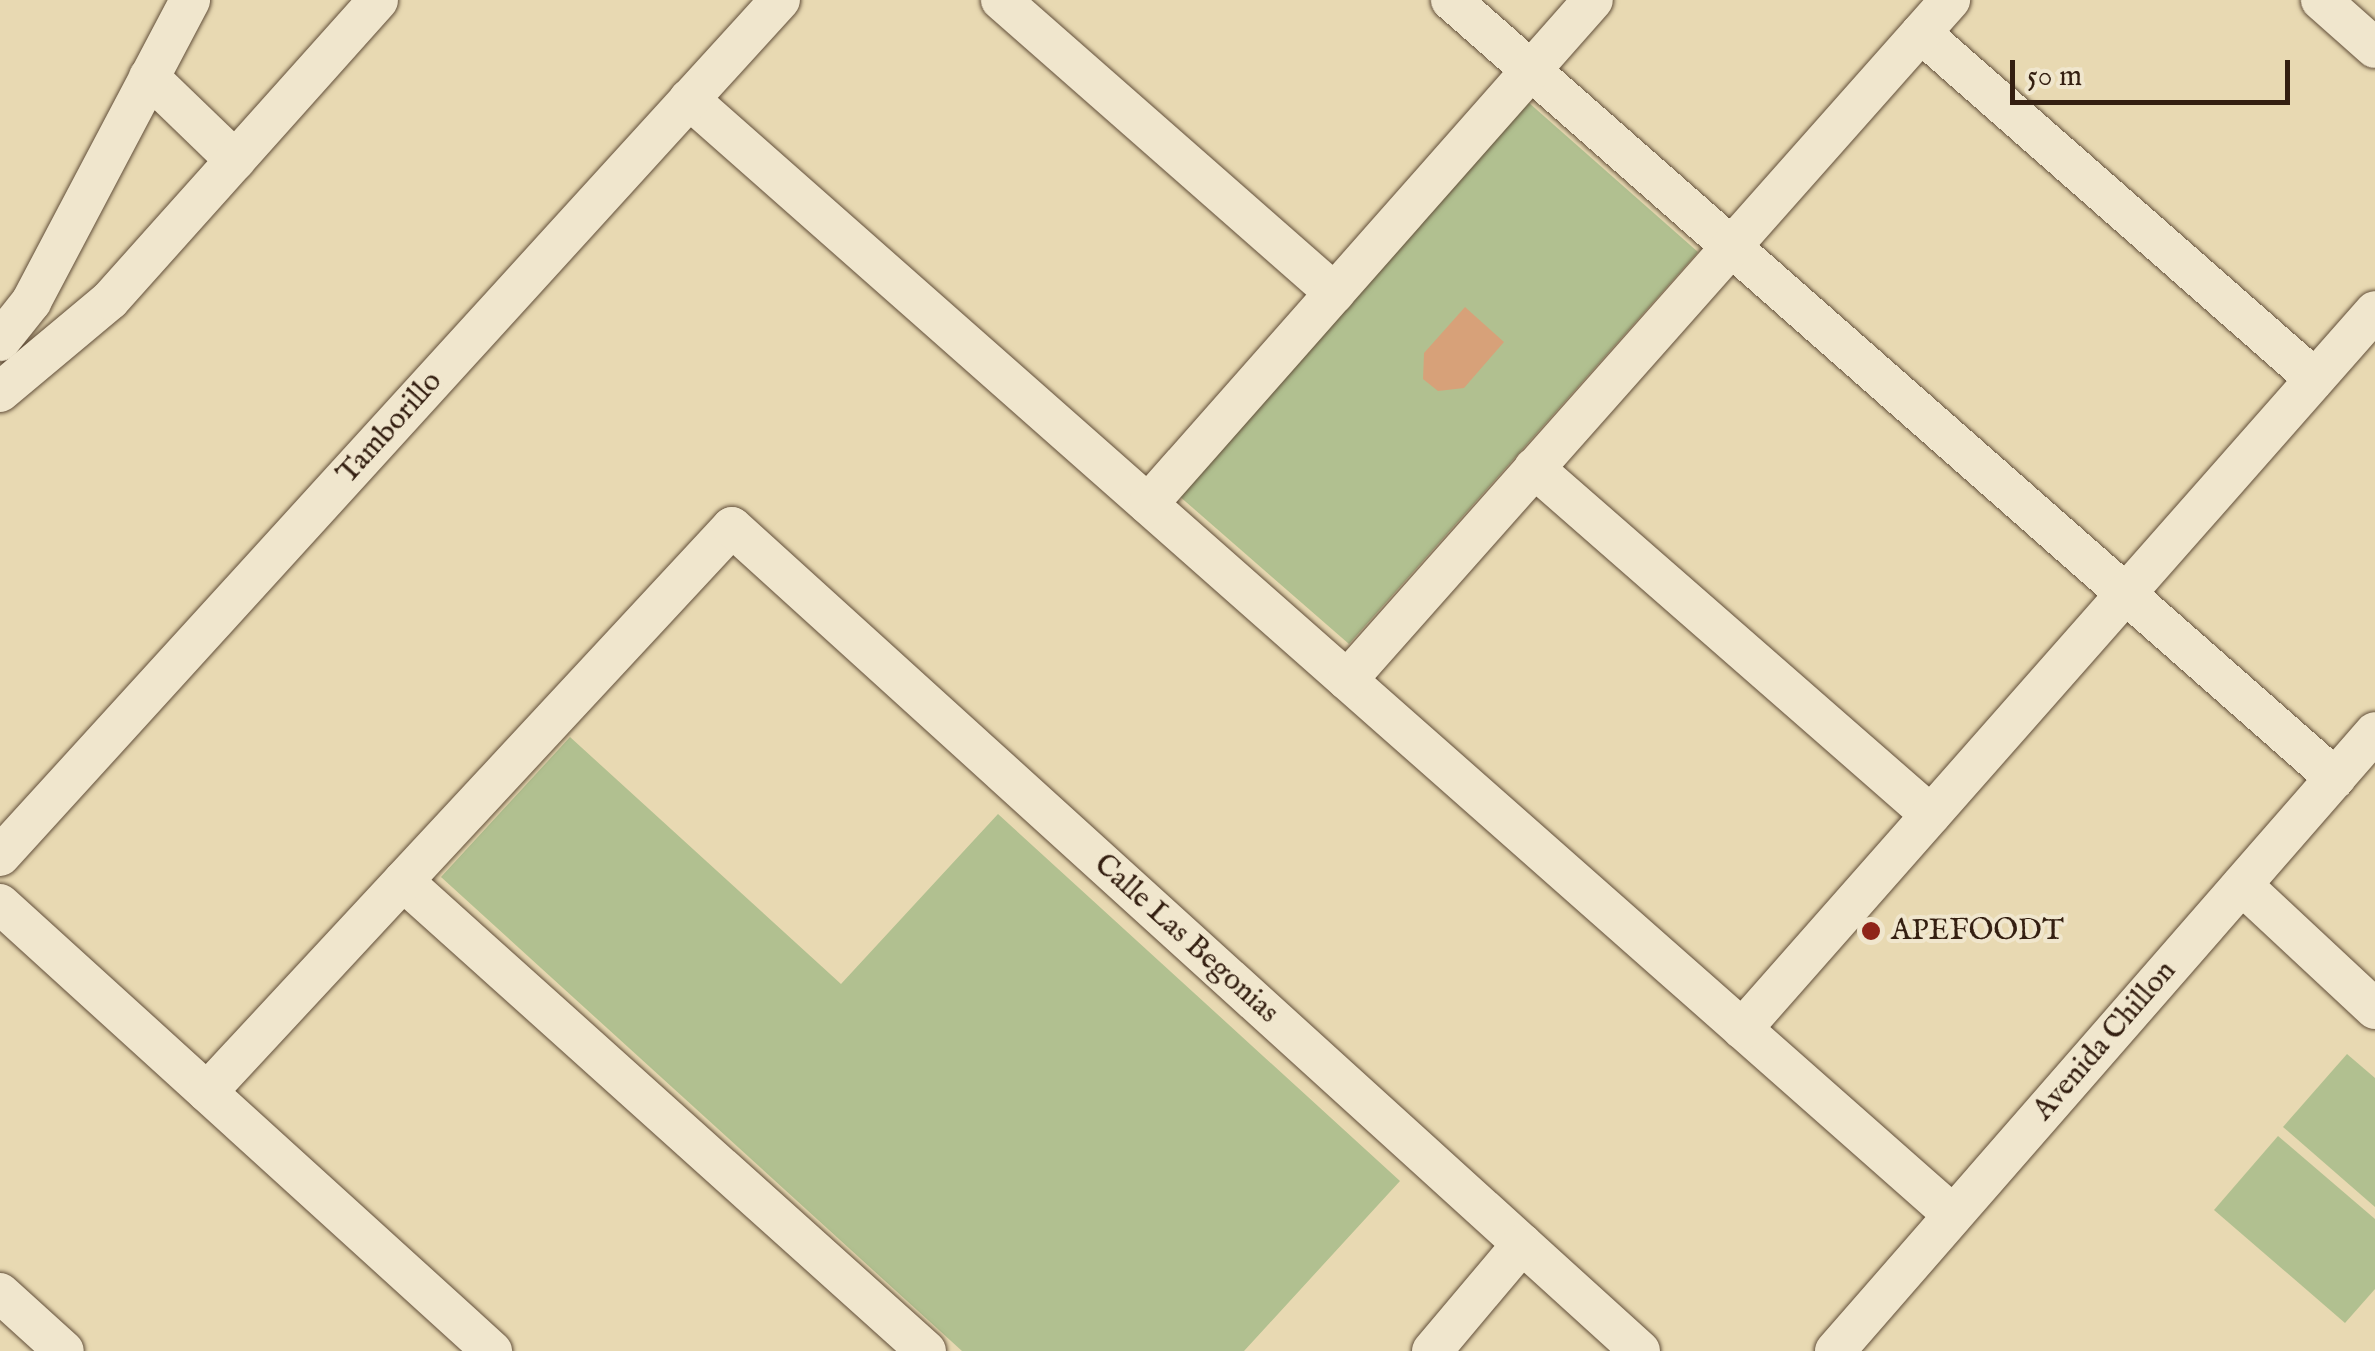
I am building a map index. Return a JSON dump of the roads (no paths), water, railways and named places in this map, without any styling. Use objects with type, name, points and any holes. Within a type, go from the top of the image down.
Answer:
[{"type":"street","points":[[0,341],[31,302],[190,0]]},
{"type":"street","points":[[0,392],[110,300],[378,0]]},
{"type":"street","name":"Tamborillo","points":[[0,856],[780,0]]},
{"type":"street","points":[[1001,0],[1335,293]]},
{"type":"street","points":[[1452,0],[2334,778]]},
{"type":"street","points":[[1148,504],[1593,0]]},
{"type":"street","points":[[1347,680],[1950,0]]},
{"type":"street","points":[[2321,0],[2375,48]]},
{"type":"street","points":[[1920,33],[2315,379]]},
{"type":"street","points":[[149,77],[236,160]]},
{"type":"street","points":[[690,99],[1953,1215]]},
{"type":"street","points":[[1742,1029],[2375,311]]},
{"type":"street","points":[[1534,468],[1930,815]]},
{"type":"street","name":"Calle Las Begonias","points":[[403,881],[732,527],[1640,1351]]},
{"type":"street","name":"Avenida Chillon","points":[[1835,1351],[2375,732]]},
{"type":"street","points":[[207,1092],[403,881],[926,1351]]},
{"type":"street","points":[[2242,884],[2375,1009]]},
{"type":"street","points":[[0,904],[492,1351]]},
{"type":"street","points":[[1432,1351],[1522,1244]]},
{"type":"street","points":[[6,1311],[64,1351]]},
{"type":"place","name":"APEFOODT","points":[[1871,931]]}]
